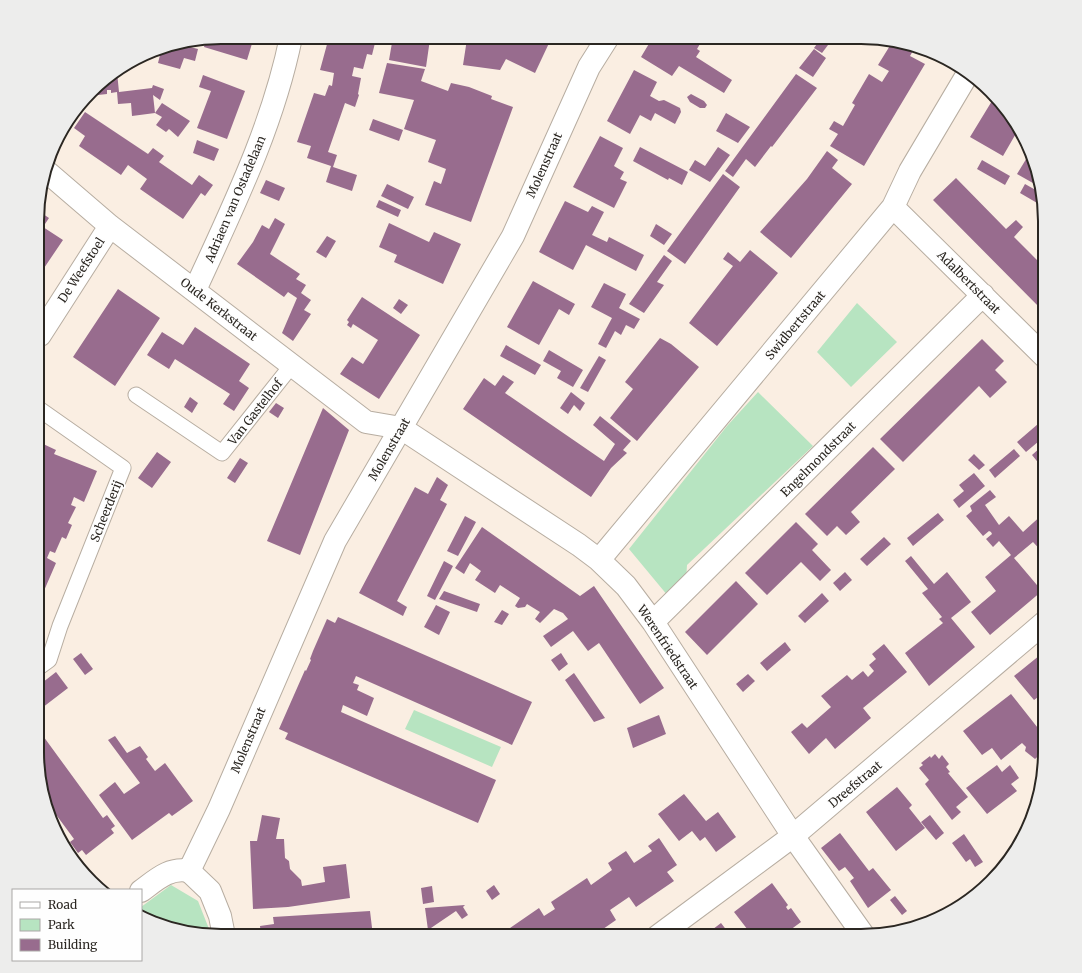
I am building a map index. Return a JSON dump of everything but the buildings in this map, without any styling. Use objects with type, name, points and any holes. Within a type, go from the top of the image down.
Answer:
[{"type":"street","name":"Adriaen van Ostadelaan","points":[[195,290],[255,158],[284,74],[290,44]]},
{"type":"street","name":"Molenstraat","points":[[189,871],[219,809],[335,541],[513,236],[589,67],[604,44]]},
{"type":"street","name":"Swidbertstraat","points":[[599,560],[894,207],[910,171],[965,78]]},
{"type":"street","name":"Oude Kerkstraat","points":[[50,175],[110,226],[366,422],[401,428]]},
{"type":"street","name":"Adalbertstraat","points":[[894,207],[1038,350]]},
{"type":"street","name":"De Weefstoel","points":[[44,329],[110,226]]},
{"type":"street","name":"Engelmondstraat","points":[[653,622],[984,295]]},
{"type":"street","name":"Werenfriedstraat","points":[[401,428],[579,545],[599,560],[626,586],[653,622],[793,836],[859,929]]},
{"type":"street","name":"Dreefstraat","points":[[667,929],[793,836],[1038,628]]},
{"type":"street","points":[[142,891],[168,872],[180,869],[189,871],[210,891],[220,916],[223,929]]},
{"type":"lane","name":"Van Gastelhof","points":[[136,395],[222,453],[292,365]]},
{"type":"lane","name":"Scheerderij","points":[[44,413],[123,468],[60,626],[49,660],[44,664]]},
{"type":"green space","points":[[857,303],[897,342],[851,387],[817,352]]},
{"type":"green space","points":[[758,392],[813,446],[687,565],[686,581],[668,596],[629,549],[727,426]]},
{"type":"green space","points":[[414,710],[501,747],[492,767],[405,729]]},
{"type":"green space","points":[[171,885],[198,901],[209,929],[186,926],[164,920],[142,910],[142,906]]}]
